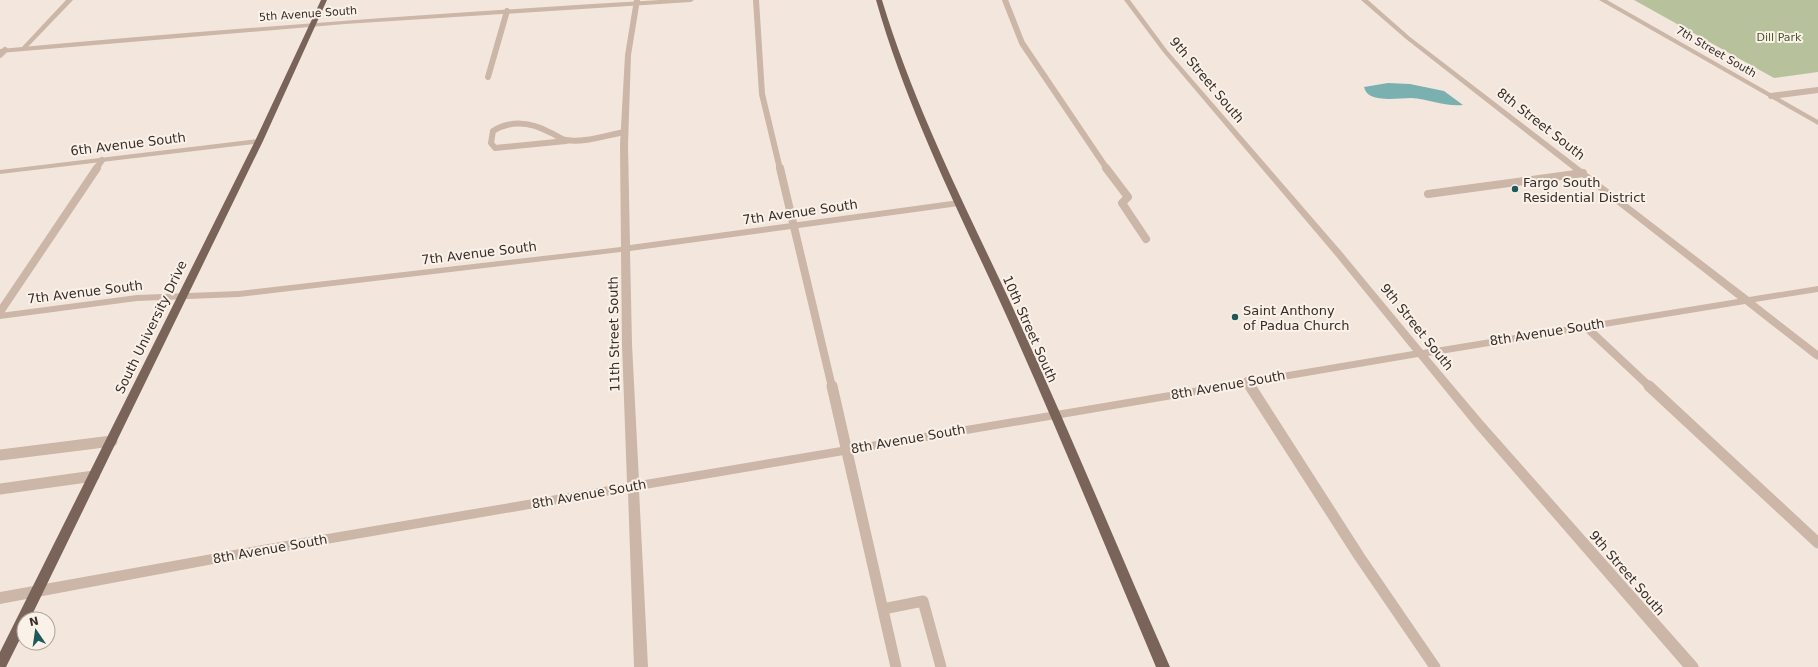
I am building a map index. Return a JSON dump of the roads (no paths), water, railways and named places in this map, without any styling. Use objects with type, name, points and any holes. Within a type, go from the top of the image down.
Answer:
[{"type":"main road","name":"South University Drive","points":[[0,666],[259,141],[324,0]]},
{"type":"main road","name":"10th Street South","points":[[879,0],[900,69],[1054,414],[1162,667]]},
{"type":"street","points":[[24,48],[70,0]]},
{"type":"street","name":"5th Avenue South","points":[[2,52],[24,48],[313,24],[637,2],[691,0]]},
{"type":"street","name":"9th Street South","points":[[1127,0],[1165,51],[1338,253],[1478,423],[1692,667]]},
{"type":"street","name":"8th Street South","points":[[1364,0],[1408,38],[1818,356]]},
{"type":"street","name":"7th Street South","points":[[1602,0],[1818,123]]},
{"type":"street","name":"11th Street South","points":[[637,2],[628,55],[625,132],[627,344],[640,667]]},
{"type":"street","name":"6th Avenue South","points":[[0,172],[259,141]]},
{"type":"street","name":"7th Avenue South","points":[[0,316],[137,298],[239,294],[626,249],[959,203]]},
{"type":"street","name":"8th Avenue South","points":[[0,598],[251,552],[1247,381],[1818,289]]},
{"type":"lane","points":[[756,0],[762,94],[847,450],[896,667]]},
{"type":"lane","points":[[1005,0],[1022,43],[1113,178],[1128,196],[1122,203],[1146,239]]},
{"type":"lane","points":[[488,77],[507,11]]},
{"type":"lane","points":[[1772,96],[1818,90]]},
{"type":"lane","points":[[566,141],[552,133],[527,124],[513,123],[501,125],[493,131],[491,144],[495,148],[506,148],[566,141],[625,132]]},
{"type":"lane","points":[[0,312],[102,160]]},
{"type":"lane","points":[[1428,194],[1583,173]]},
{"type":"lane","points":[[1586,326],[1818,543]]},
{"type":"lane","points":[[1247,381],[1359,556],[1435,667]]},
{"type":"lane","points":[[0,455],[112,441]]},
{"type":"lane","points":[[0,489],[94,476]]},
{"type":"lane","points":[[883,609],[923,601],[941,667]]},
{"type":"water","points":[[1388,83],[1410,84],[1444,91],[1463,105],[1450,105],[1411,98],[1376,98],[1368,94],[1364,87]]},
{"type":"place","name":"Fargo South Residential District","points":[[1515,189]]},
{"type":"place","name":"Saint Anthony of Padua Church","points":[[1235,317]]},
{"type":"park label","name":"Dill Park","points":[[1779,37]]}]
